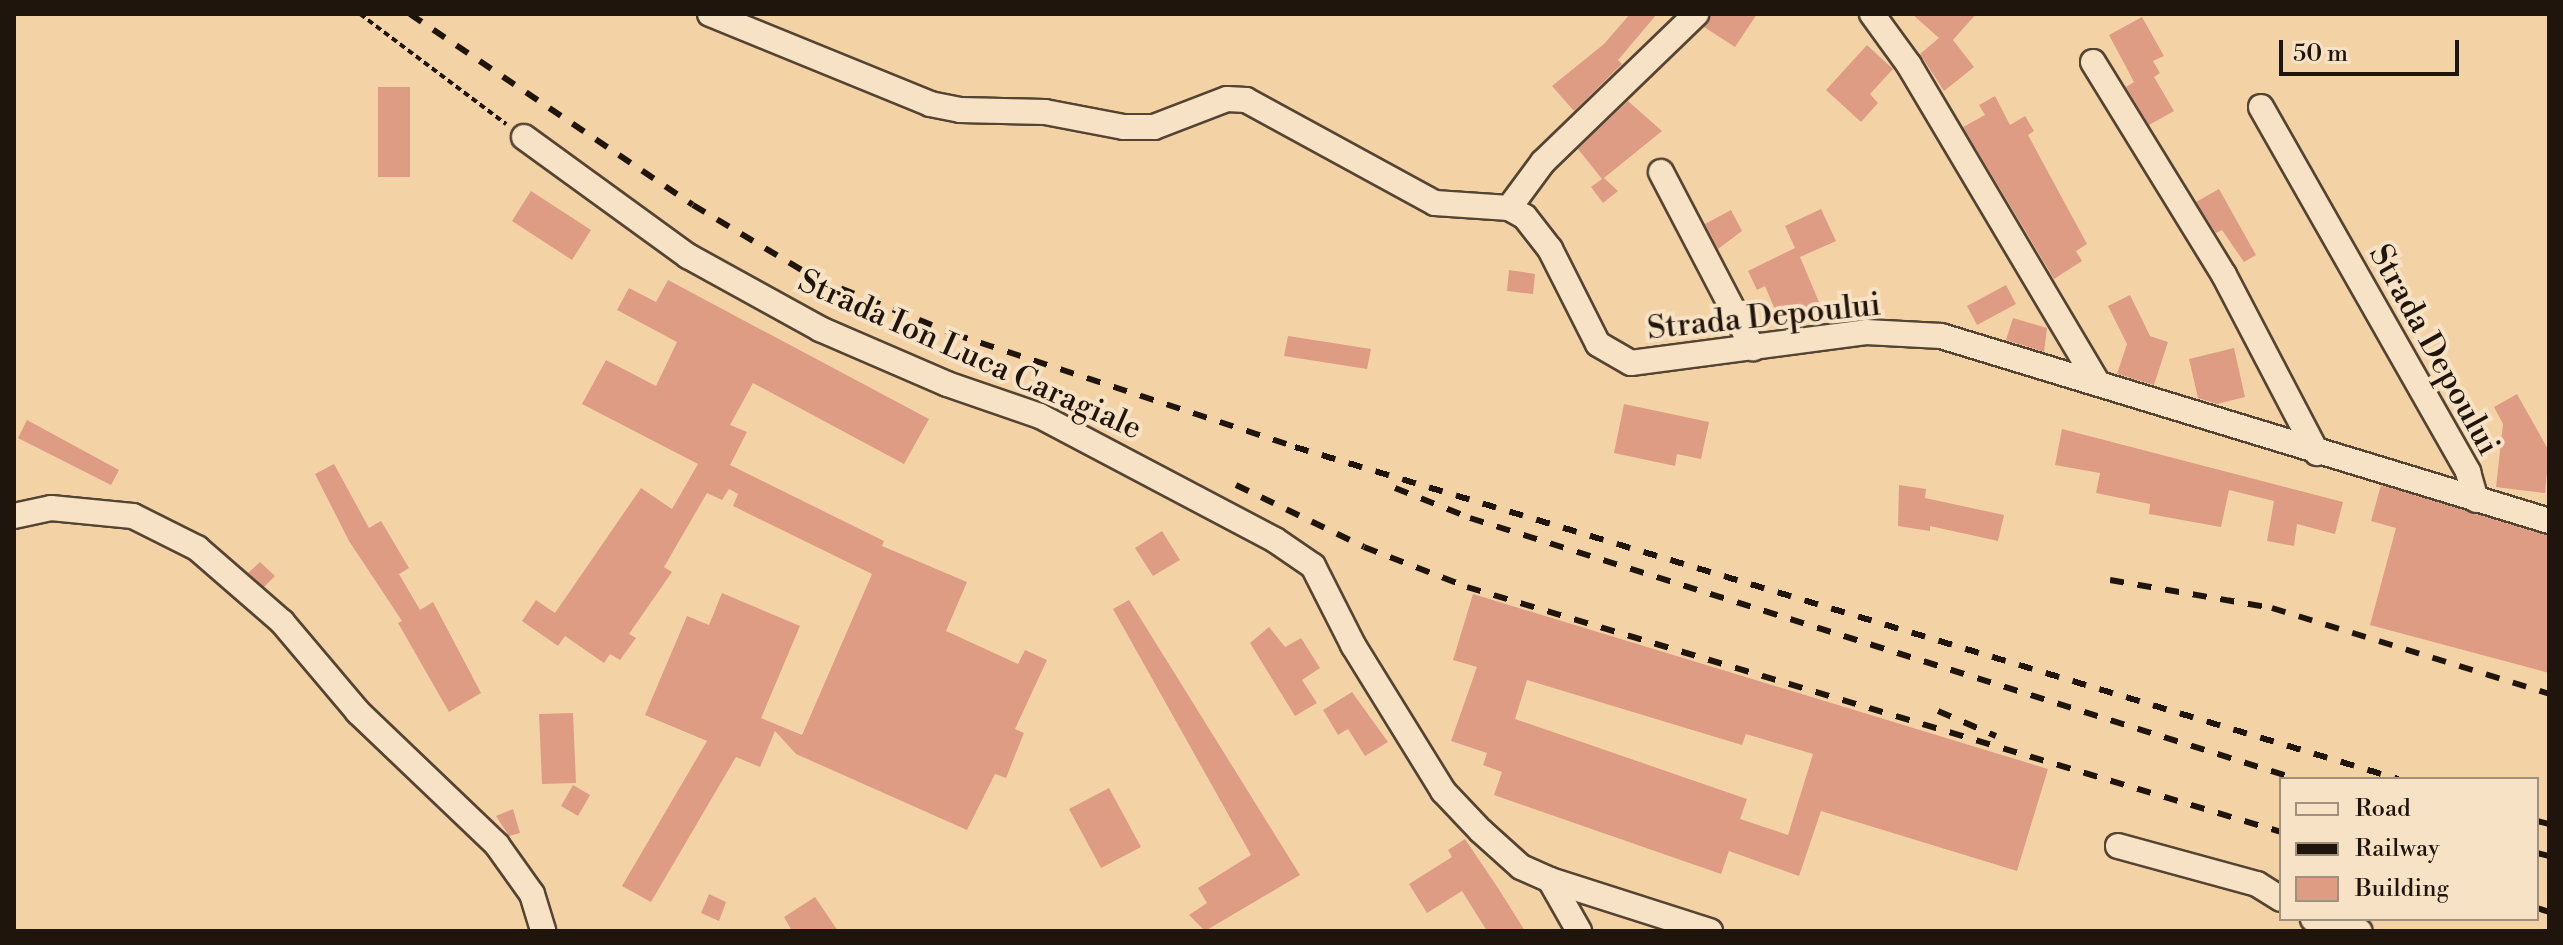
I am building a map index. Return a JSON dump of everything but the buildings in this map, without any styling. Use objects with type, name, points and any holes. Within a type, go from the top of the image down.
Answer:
[{"type":"street","points":[[710,14],[930,104],[960,110],[1045,112],[1124,127],[1154,127],[1227,99],[1246,100],[1435,203],[1509,208],[1543,162],[1696,14]]},
{"type":"street","points":[[1872,14],[1909,65],[2097,382]]},
{"type":"street","points":[[2093,62],[2224,275],[2317,453]]},
{"type":"street","name":"Strada Depoului","points":[[2261,107],[2468,472],[2476,500]]},
{"type":"street","name":"Strada Ion Luca Caragiale","points":[[524,137],[688,256],[820,329],[947,384],[1040,416],[1215,504],[1313,566],[1353,645],[1443,791],[1521,867],[1550,880],[1710,931]]},
{"type":"street","points":[[1661,172],[1753,348]]},
{"type":"street","name":"Strada Depoului","points":[[1509,208],[1525,217],[1550,249],[1598,344],[1631,363],[1866,332],[1941,336],[2097,382],[2317,453],[2549,521]]},
{"type":"street","points":[[14,516],[51,508],[133,516],[197,548],[282,622],[368,722],[497,845],[532,894],[543,931]]},
{"type":"street","points":[[2118,846],[2257,884],[2279,898]]},
{"type":"street","points":[[1550,880],[1579,931]]},
{"type":"street","points":[[2321,921],[2359,931]]},
{"type":"path","points":[[360,14],[524,137]]},
{"type":"railway","points":[[410,14],[693,205],[815,278],[954,334],[1295,447],[2391,777]]},
{"type":"railway","points":[[1236,485],[1364,547],[1467,587],[2279,831]]},
{"type":"railway","points":[[1395,488],[1470,518],[2291,777]]},
{"type":"railway","points":[[2110,580],[2272,608],[2549,694]]},
{"type":"railway","points":[[1938,711],[1996,736]]},
{"type":"railway","points":[[2539,822],[2549,824]]},
{"type":"railway","points":[[2539,854],[2549,856]]},
{"type":"railway","points":[[2539,909],[2549,912]]}]
